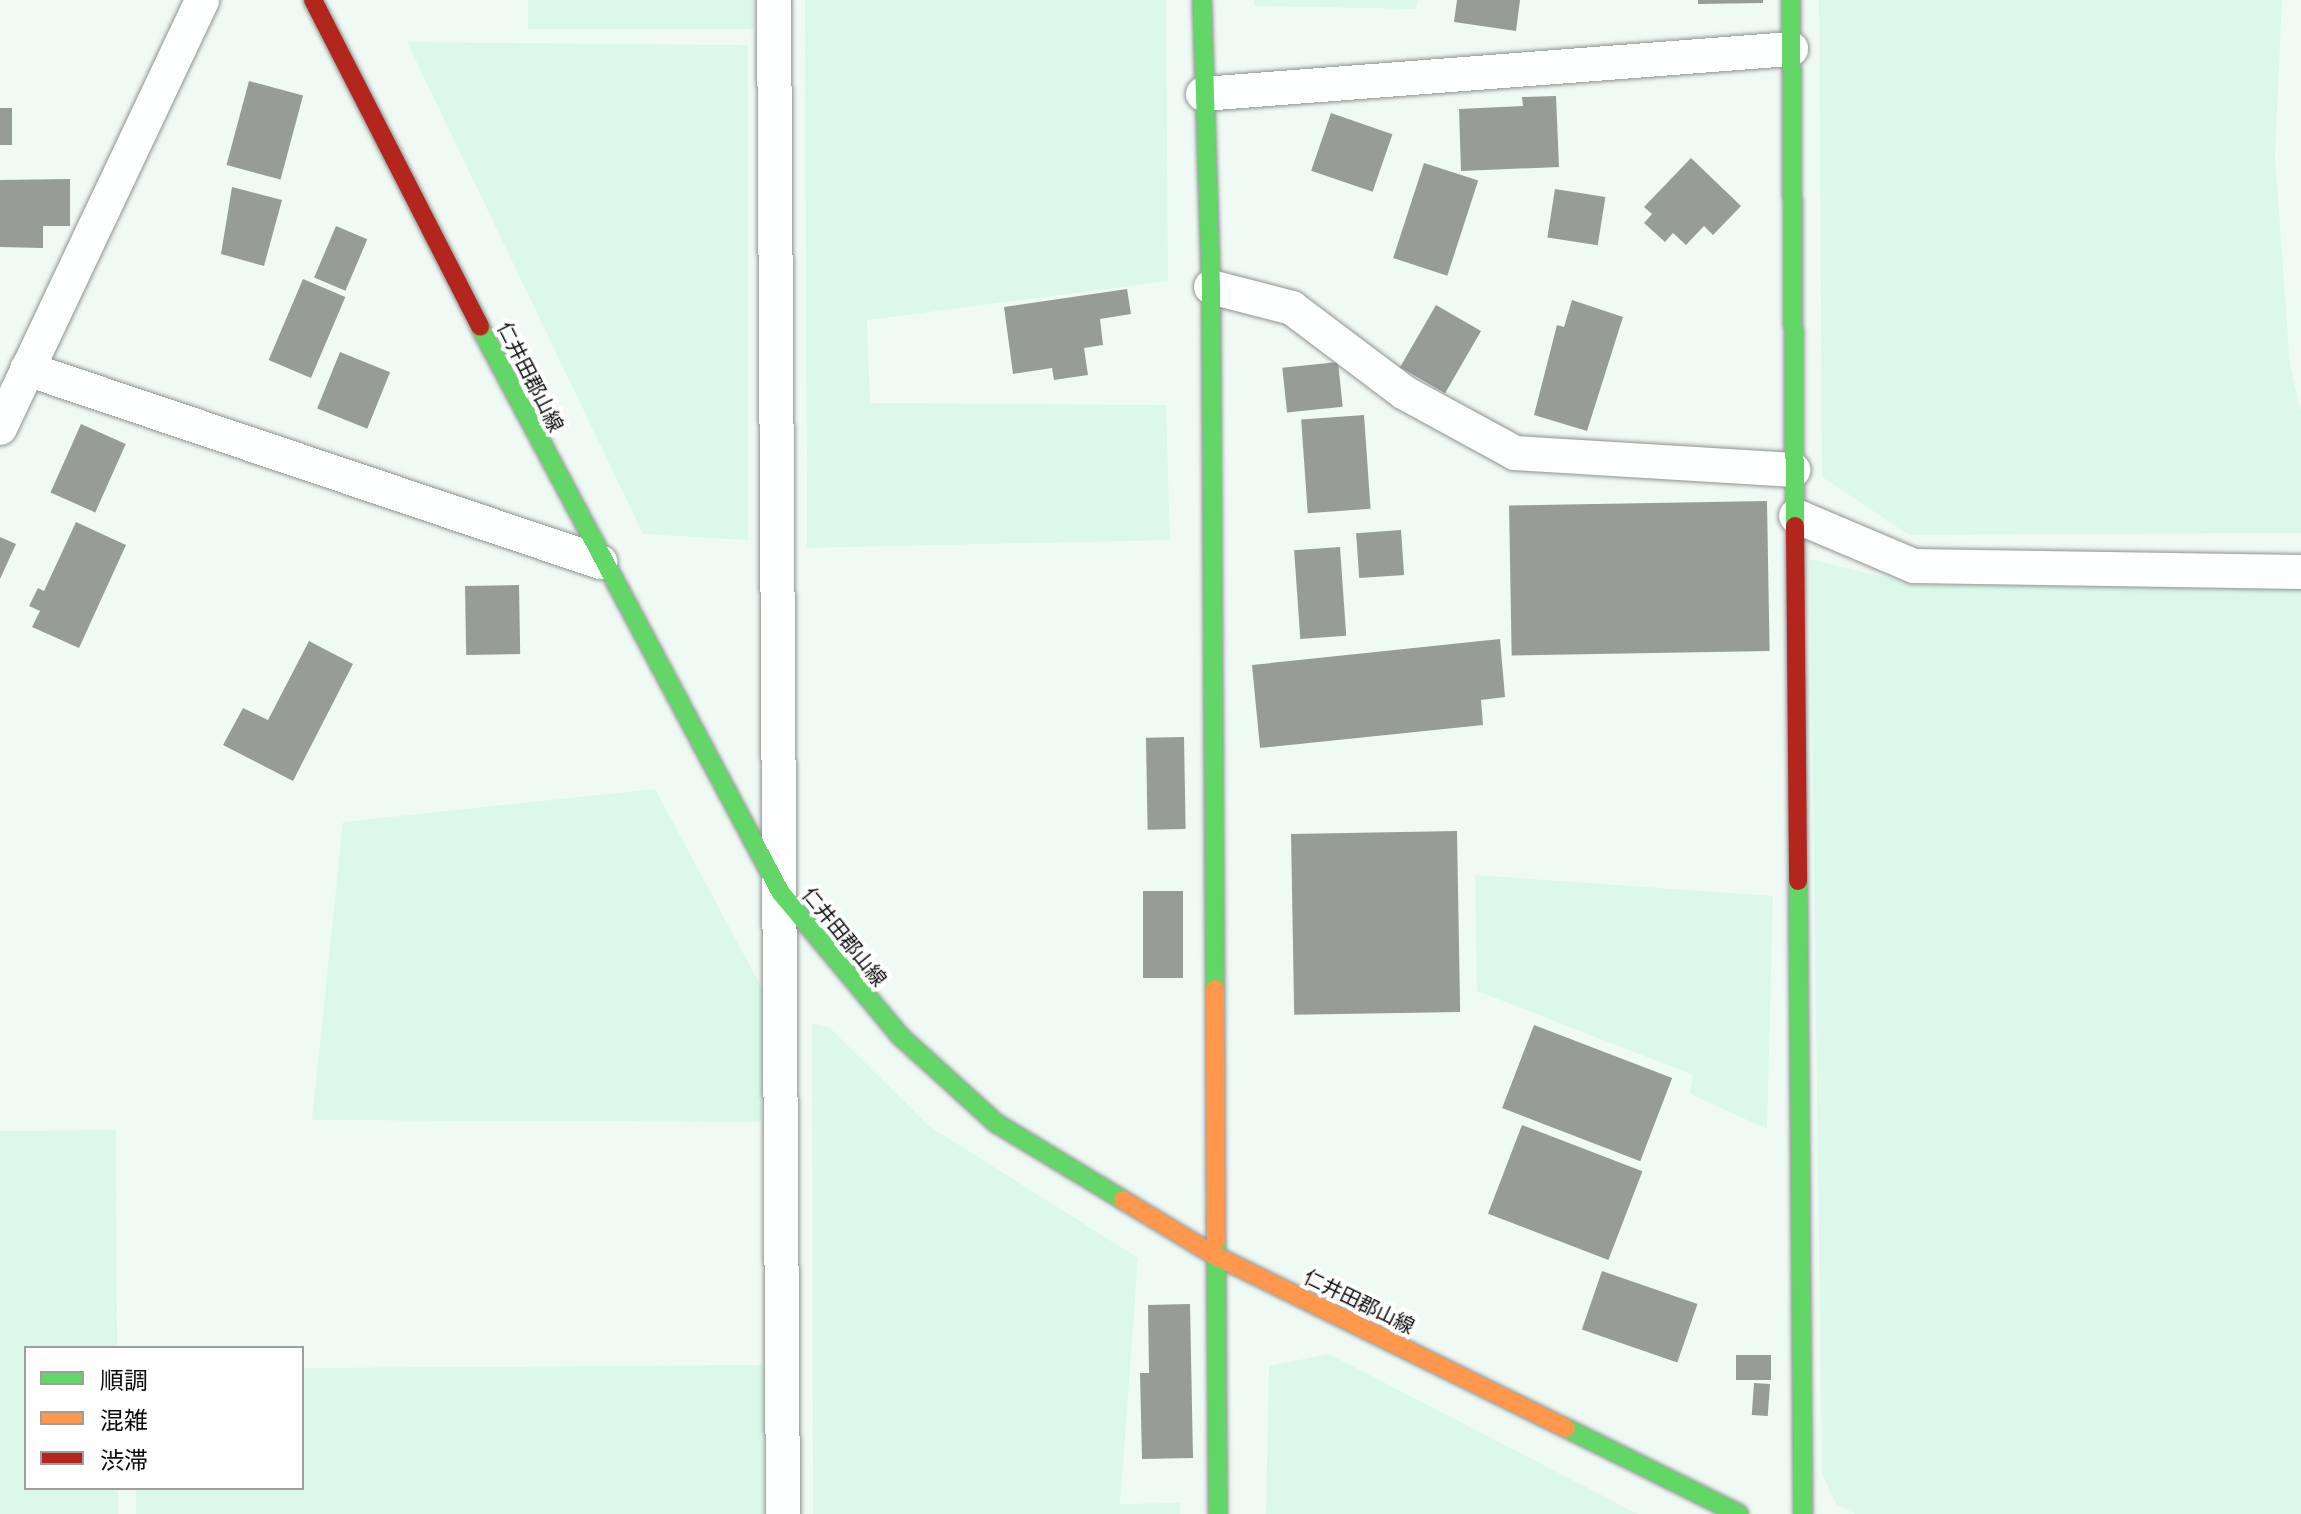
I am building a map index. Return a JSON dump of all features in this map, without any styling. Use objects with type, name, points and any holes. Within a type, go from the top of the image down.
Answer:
[{"type":"street","points":[[0,428],[202,0]]},
{"type":"street","name":"仁井田郡山線","points":[[313,0],[600,562],[781,893],[890,1026],[996,1123],[1214,1255],[1739,1514]]},
{"type":"street","points":[[774,0],[783,1514]]},
{"type":"street","points":[[1202,0],[1211,287],[1214,1255],[1218,1514]]},
{"type":"street","points":[[1791,0],[1803,1514]]},
{"type":"street","points":[[1203,94],[1791,49]]},
{"type":"street","points":[[1211,287],[1292,308],[1405,393],[1515,453],[1793,470]]},
{"type":"street","points":[[27,369],[600,562]]},
{"type":"street","points":[[1796,516],[1914,566],[2301,572]]},
{"type":"green space","points":[[528,0],[754,0],[754,29],[528,29]]},
{"type":"green space","points":[[805,0],[1166,0],[1168,281],[867,320],[870,403],[1166,405],[1170,540],[807,548]]},
{"type":"green space","points":[[1254,0],[1418,0],[1416,9],[1254,6]]},
{"type":"green space","points":[[1819,0],[2282,0],[2275,156],[2290,364],[2301,412],[2301,533],[1909,535],[1822,477]]},
{"type":"green space","points":[[407,42],[748,45],[748,540],[643,534]]},
{"type":"green space","points":[[1810,559],[1915,585],[2301,587],[2301,1514],[1855,1514],[1836,1504],[1822,1474]]},
{"type":"green space","points":[[655,789],[764,992],[761,1122],[312,1120],[343,822]]},
{"type":"green space","points":[[1475,875],[1773,896],[1767,1129],[1690,1094],[1693,1075],[1477,991]]},
{"type":"green space","points":[[812,1024],[829,1027],[929,1126],[1138,1258],[1120,1504],[1180,1503],[1180,1514],[813,1514]]},
{"type":"green space","points":[[116,1130],[117,1346],[24,1346],[24,1490],[118,1490],[118,1514],[0,1514],[0,1131]]},
{"type":"green space","points":[[1329,1354],[1638,1514],[1266,1514],[1269,1366]]},
{"type":"green space","points":[[763,1365],[763,1514],[136,1514],[136,1490],[304,1490],[304,1368]]},
{"type":"building","points":[[1457,0],[1520,0],[1516,31],[1454,22]]},
{"type":"building","points":[[1698,0],[1763,0],[1763,3],[1698,4]]},
{"type":"building","points":[[249,81],[303,95],[281,180],[226,165]]},
{"type":"building","points":[[1556,96],[1559,167],[1461,171],[1459,109],[1523,106],[1522,97]]},
{"type":"building","points":[[0,108],[12,108],[12,145],[0,145]]},
{"type":"building","points":[[1331,113],[1392,134],[1373,192],[1311,171]]},
{"type":"building","points":[[1691,158],[1741,206],[1713,235],[1704,226],[1686,245],[1673,233],[1665,242],[1644,223],[1652,214],[1644,207]]},
{"type":"building","points":[[1424,163],[1478,181],[1447,276],[1393,258]]},
{"type":"building","points":[[70,179],[70,226],[43,226],[43,248],[0,247],[0,180]]},
{"type":"building","points":[[232,187],[282,200],[264,266],[221,254]]},
{"type":"building","points":[[1555,189],[1605,197],[1598,245],[1547,237]]},
{"type":"building","points":[[336,226],[367,239],[345,291],[314,278]]},
{"type":"building","points":[[303,279],[345,297],[311,378],[269,360]]},
{"type":"building","points":[[1127,289],[1131,314],[1100,319],[1103,345],[1084,348],[1088,375],[1054,380],[1052,368],[1013,374],[1004,307]]},
{"type":"building","points":[[1572,300],[1623,317],[1587,431],[1534,415],[1557,325],[1564,327]]},
{"type":"building","points":[[1436,305],[1481,331],[1445,393],[1400,367]]},
{"type":"building","points":[[340,352],[390,372],[367,429],[317,409]]},
{"type":"building","points":[[1338,362],[1343,407],[1287,413],[1282,368]]},
{"type":"building","points":[[1364,415],[1371,509],[1308,513],[1301,419]]},
{"type":"building","points":[[81,424],[126,444],[95,512],[50,493]]},
{"type":"building","points":[[1767,501],[1770,651],[1512,655],[1509,506]]},
{"type":"building","points":[[76,522],[126,545],[79,648],[32,627],[40,611],[29,606],[38,588],[44,591]]},
{"type":"building","points":[[1401,530],[1404,575],[1359,578],[1356,533]]},
{"type":"building","points":[[0,537],[16,544],[0,579]]},
{"type":"building","points":[[1340,547],[1346,636],[1300,639],[1294,550]]},
{"type":"building","points":[[519,585],[520,654],[466,655],[465,586]]},
{"type":"building","points":[[1500,639],[1505,697],[1481,700],[1483,725],[1260,748],[1252,665]]},
{"type":"building","points":[[309,641],[353,664],[293,781],[223,745],[243,708],[268,720]]},
{"type":"building","points":[[1184,737],[1186,829],[1148,830],[1146,738]]},
{"type":"building","points":[[1457,831],[1460,1012],[1294,1015],[1291,834]]},
{"type":"building","points":[[1143,891],[1183,891],[1183,978],[1143,978]]},
{"type":"building","points":[[1534,1025],[1672,1078],[1640,1161],[1502,1108]]},
{"type":"building","points":[[1522,1125],[1642,1171],[1608,1260],[1488,1214]]},
{"type":"building","points":[[1602,1271],[1697,1304],[1677,1363],[1582,1330]]},
{"type":"building","points":[[1190,1304],[1193,1458],[1142,1459],[1140,1373],[1149,1373],[1148,1305]]},
{"type":"building","points":[[1736,1355],[1771,1355],[1771,1380],[1736,1380]]},
{"type":"building","points":[[1754,1383],[1770,1384],[1768,1416],[1752,1415]]},
{"type":"traffic: fast","points":[[1202,0],[1211,287],[1215,989]]},
{"type":"traffic: fast","points":[[1791,0],[1795,526]]},
{"type":"traffic: fast","points":[[480,327],[781,893],[900,1036],[996,1123],[1123,1200]]},
{"type":"traffic: fast","points":[[1798,881],[1803,1514]]},
{"type":"traffic: fast","points":[[1216,1241],[1218,1514]]},
{"type":"traffic: fast","points":[[1566,1428],[1739,1514]]},
{"type":"traffic: slow","points":[[1215,989],[1216,1241]]},
{"type":"traffic: slow","points":[[1123,1200],[1214,1255],[1566,1428]]},
{"type":"traffic: jam","points":[[313,0],[480,327]]},
{"type":"traffic: jam","points":[[1795,526],[1798,881]]}]
